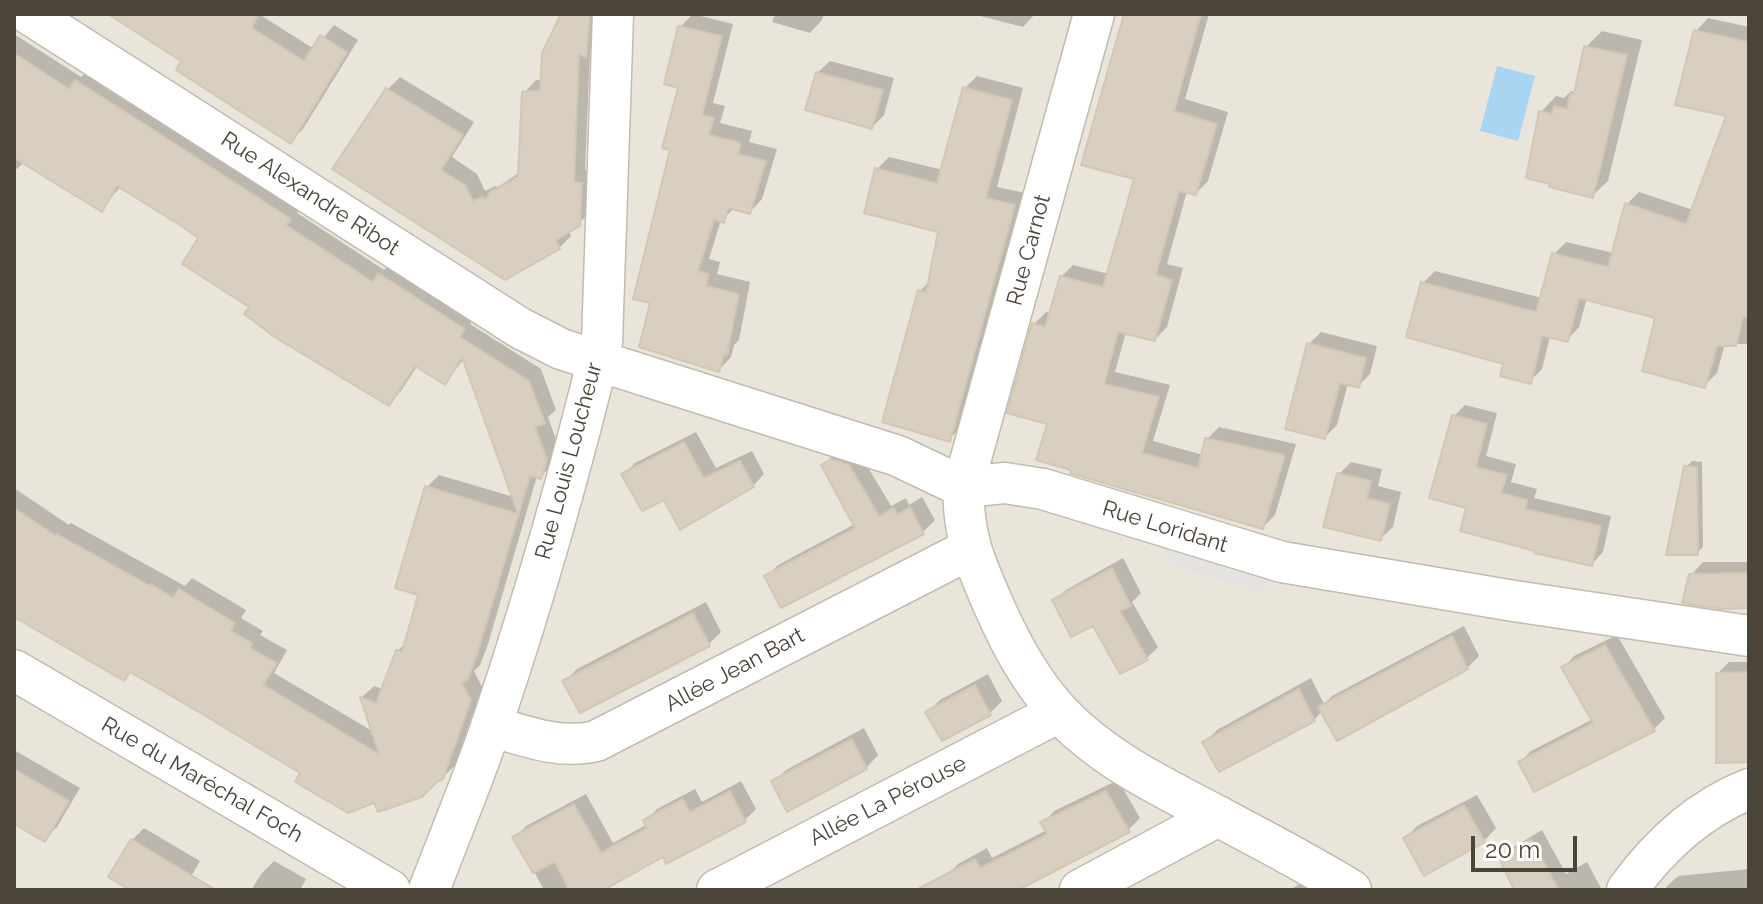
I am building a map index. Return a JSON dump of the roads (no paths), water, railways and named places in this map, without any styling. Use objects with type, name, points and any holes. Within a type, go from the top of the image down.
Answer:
[{"type":"street","name":"Rue Alexandre Ribot","points":[[29,14],[520,328],[561,349],[597,360]]},
{"type":"street","name":"Rue Louis Loucheur","points":[[429,890],[491,726],[573,461],[602,342],[613,14]]},
{"type":"street","name":"Rue Carnot","points":[[1094,14],[963,487],[970,549],[1011,645],[1059,712],[1118,762],[1351,890]]},
{"type":"street","points":[[597,360],[898,456],[963,487]]},
{"type":"street","name":"Rue Loridant","points":[[963,487],[1005,483],[1043,489],[1282,562],[1749,636]]},
{"type":"street","name":"Allée Jean Bart","points":[[491,726],[558,744],[596,741],[970,549]]},
{"type":"street","name":"Rue du Maréchal Foch","points":[[14,670],[390,890]]},
{"type":"street","name":"Allée La Pérouse","points":[[717,890],[1059,712]]},
{"type":"street","points":[[1627,890],[1678,833],[1722,801],[1749,789]]},
{"type":"street","points":[[1080,890],[1218,816]]},
{"type":"water","points":[[1497,66],[1535,76],[1518,141],[1480,131]]}]
